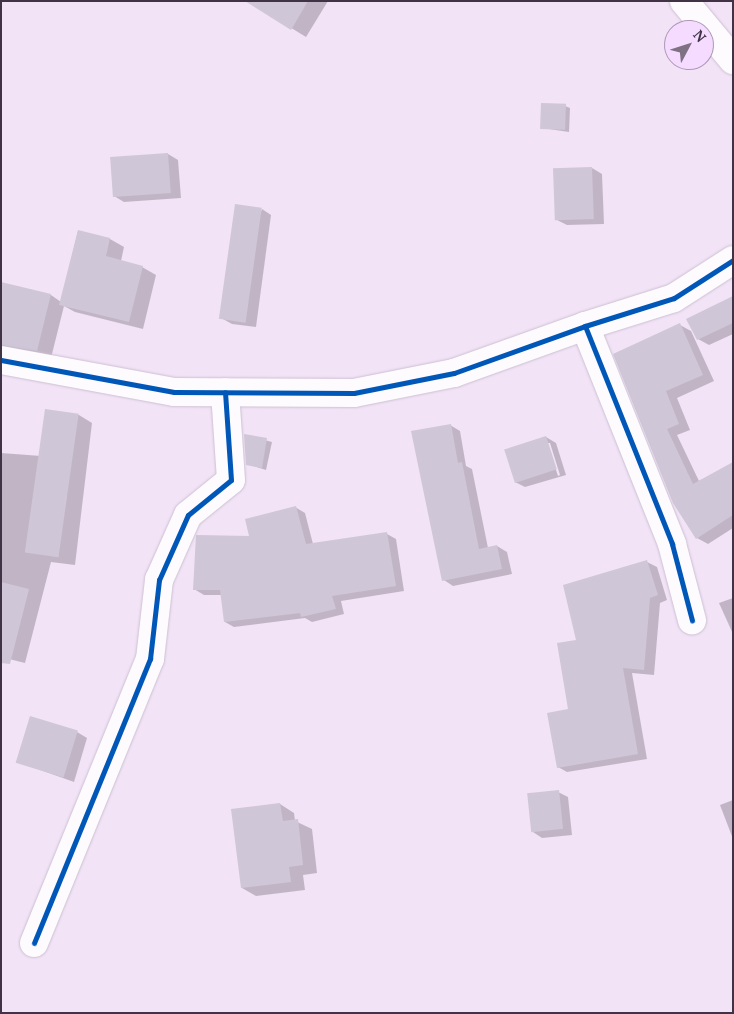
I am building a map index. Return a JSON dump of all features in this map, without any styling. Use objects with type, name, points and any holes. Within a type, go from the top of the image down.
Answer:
[{"type":"street","points":[[684,1],[733,60]]},
{"type":"street","points":[[1,360],[174,392],[354,393],[454,374],[585,326],[674,298],[733,260]]},
{"type":"street","points":[[585,326],[672,544],[692,620]]},
{"type":"street","points":[[34,943],[150,659],[159,580],[188,514],[231,480],[225,392]]},
{"type":"building","points":[[245,1],[308,1],[291,30]]},
{"type":"building","points":[[541,103],[566,104],[565,130],[540,129]]},
{"type":"building","points":[[168,153],[171,193],[113,197],[110,157]]},
{"type":"building","points":[[592,167],[594,219],[555,220],[553,168]]},
{"type":"building","points":[[235,204],[262,208],[246,323],[219,319]]},
{"type":"building","points":[[78,230],[110,238],[106,256],[143,266],[129,322],[59,305]]},
{"type":"building","points":[[1,282],[51,294],[37,351],[1,345]]},
{"type":"building","points":[[733,296],[733,323],[697,340],[686,319]]},
{"type":"building","points":[[680,323],[703,375],[666,391],[679,424],[667,429],[693,484],[733,462],[733,515],[696,539],[673,503],[613,354]]},
{"type":"building","points":[[45,409],[79,414],[58,557],[25,553]]},
{"type":"building","points":[[451,424],[458,463],[462,462],[479,549],[497,545],[502,569],[442,581],[411,431]]},
{"type":"building","points":[[244,434],[267,438],[262,468],[246,465]]},
{"type":"building","points":[[546,436],[557,469],[515,483],[504,450]]},
{"type":"building","points":[[296,506],[306,544],[387,532],[396,586],[332,596],[336,609],[301,617],[300,613],[224,622],[220,590],[193,590],[196,535],[249,536],[245,519]]},
{"type":"building","points":[[647,560],[658,595],[650,598],[644,670],[623,668],[638,754],[557,768],[547,713],[568,709],[557,643],[576,640],[563,585]]},
{"type":"building","points":[[1,582],[29,589],[10,664],[1,663]]},
{"type":"building","points":[[30,716],[78,731],[63,777],[16,763]]},
{"type":"building","points":[[559,790],[563,829],[531,832],[527,793]]},
{"type":"building","points":[[280,803],[283,821],[298,819],[303,865],[289,867],[291,882],[241,888],[231,809]]},
{"type":"cycle path","points":[[1,360],[174,392],[354,393],[454,373],[585,326],[674,298],[733,260]]},
{"type":"cycle path","points":[[585,326],[672,544],[692,620]]},
{"type":"cycle path","points":[[34,943],[150,659],[159,580],[188,515],[231,480],[225,392]]}]
